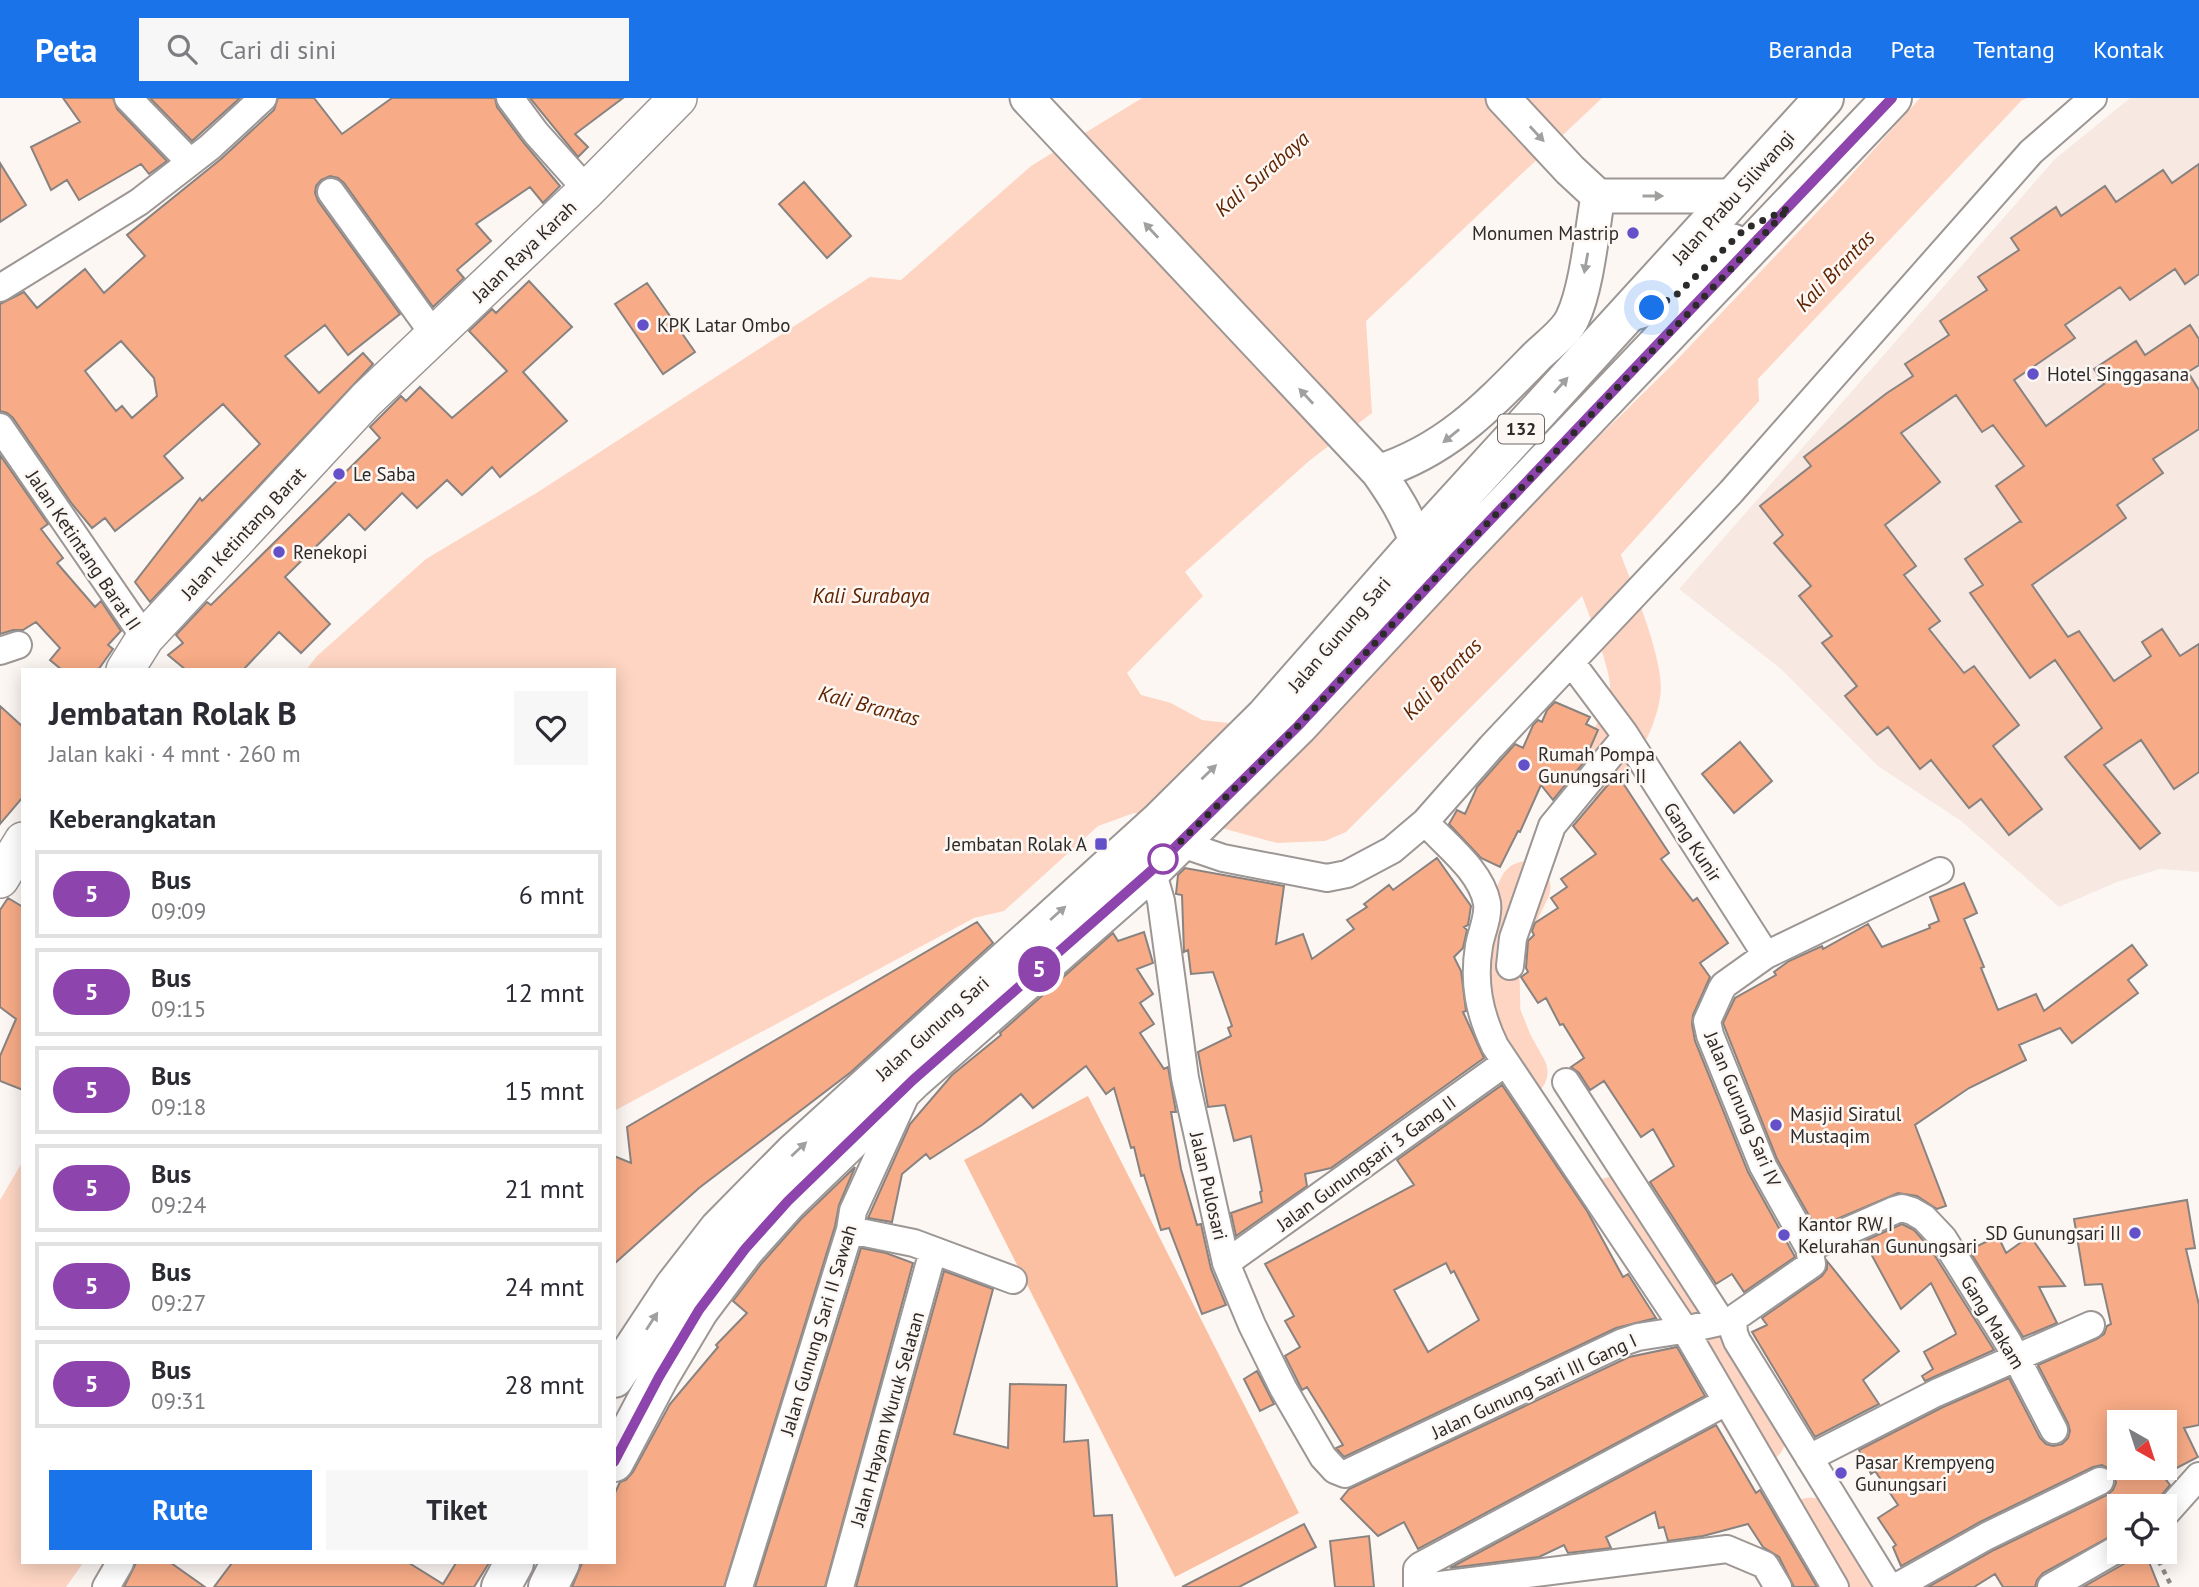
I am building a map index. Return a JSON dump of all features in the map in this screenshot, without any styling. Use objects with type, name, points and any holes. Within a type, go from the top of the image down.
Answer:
[{"type":"main road","name":"Jalan Raya Karah","points":[[366,400],[587,190],[678,98]]},
{"type":"main road","name":"Jalan Prabu Siliwangi","points":[[1417,544],[1824,98]]},
{"type":"main road","name":"132","points":[[1789,208],[1892,98]]},
{"type":"main road","name":"Jalan Gunung Sari","points":[[616,1453],[634,1371],[674,1287],[719,1229],[775,1172],[1178,830],[1281,722],[1457,555],[1789,208]]},
{"type":"main road","name":"Jalan Ketintang Barat","points":[[126,668],[145,638],[366,400]]},
{"type":"main road","name":"Jalan Gunung Sari","points":[[1281,722],[1417,544]]},
{"type":"main road","name":"Jalan Gunung Sari","points":[[634,1371],[699,1310],[745,1249],[788,1201],[913,1080],[1152,870],[1178,830]]},
{"type":"main road","points":[[0,879],[21,844]]},
{"type":"main road","points":[[500,1587],[513,1564]]},
{"type":"main road","points":[[548,1587],[560,1564]]},
{"type":"street","points":[[128,98],[190,162]]},
{"type":"street","points":[[0,288],[117,217],[190,162],[263,98]]},
{"type":"street","points":[[510,98],[536,133],[587,190]]},
{"type":"street","points":[[1503,98],[1598,196],[1733,196]]},
{"type":"street","points":[[1178,830],[1223,858],[1327,878],[1347,874],[1392,850],[1424,822],[1731,492],[2031,152],[2092,98]]},
{"type":"street","points":[[1030,101],[1378,472],[1398,499],[1417,544]]},
{"type":"street","points":[[331,192],[435,335]]},
{"type":"street","points":[[1378,472],[1417,458],[1445,442],[1494,400],[1572,321],[1579,303],[1598,196]]},
{"type":"street","points":[[1559,334],[1652,308],[1674,297],[1745,229],[1789,208]]},
{"type":"street","name":"Jalan Ketintang Barat II","points":[[0,427],[145,638]]},
{"type":"street","name":"Gang Kunir","points":[[1571,662],[1622,730],[1766,955]]},
{"type":"street","points":[[1622,730],[1552,826],[1513,938],[1476,974],[1478,1004],[1485,1026],[1505,1063],[1707,1325],[1734,1333],[1889,1587]]},
{"type":"street","points":[[1424,822],[1468,867],[1483,893],[1498,951]]},
{"type":"street","name":"Jalan Pulosari","points":[[1152,870],[1161,901],[1185,1078],[1226,1263],[1283,1388],[1324,1457],[1342,1474]]},
{"type":"street","name":"Jalan Gunung Sari IV","points":[[1811,1255],[1763,1166],[1710,1035],[1707,1021],[1712,1005],[1724,985],[1766,955],[1940,871]]},
{"type":"street","name":"Jalan Gunungsari 3 Gang II","points":[[1226,1263],[1505,1063]]},
{"type":"street","name":"Jalan Gunung Sari II Sawah","points":[[740,1587],[860,1194],[913,1080]]},
{"type":"street","points":[[1541,1110],[1568,1089],[1707,1325],[1726,1402],[1835,1587]]},
{"type":"street","name":"Gang Makam","points":[[1707,1325],[1811,1255],[1895,1210],[1902,1208],[1912,1211],[1943,1238],[2017,1357],[2054,1430]]},
{"type":"street","points":[[850,1230],[914,1243],[1013,1280]]},
{"type":"street","name":"Jalan Hayam Wuruk Selatan","points":[[840,1587],[933,1251]]},
{"type":"street","name":"Jalan Gunung Sari III Gang I","points":[[1342,1474],[1623,1342],[1637,1337],[1707,1325]]},
{"type":"street","points":[[1809,1458],[1936,1393],[2091,1325]]},
{"type":"street","points":[[1417,1587],[1417,1569],[1420,1566],[1726,1402]]},
{"type":"street","points":[[2177,1501],[2199,1476]]},
{"type":"street","points":[[1896,1587],[1987,1536],[2100,1481]]},
{"type":"street","points":[[1424,1587],[1727,1549],[1765,1565],[1778,1587]]},
{"type":"street","points":[[2051,1587],[2107,1555]]},
{"type":"street","points":[[106,1587],[119,1564]]},
{"type":"path","points":[[2160,1564],[2172,1587]]},
{"type":"shaded area","name":"Hotel Singgasana","points":[[2130,98],[2199,98],[2199,872],[2160,869],[2117,882],[2059,907],[1961,821],[1878,766],[1781,669],[1679,589],[2055,159]]},
{"type":"shaded area","points":[[1088,1096],[1299,1513],[1175,1577],[964,1160]]},
{"type":"water","name":"Kali Surabaya","points":[[1142,98],[1602,98],[1366,321],[1372,413],[1309,461],[1185,572],[1203,596],[1127,673],[1141,695],[1171,703],[1202,720],[1299,731],[1673,364],[1835,193],[1920,98],[2027,98],[2022,100],[1758,379],[1759,401],[1598,580],[1346,832],[1325,841],[1277,843],[1207,824],[1134,813],[1098,826],[1004,911],[974,918],[616,1110],[616,668],[308,668],[317,656],[426,559],[538,492],[870,277],[901,280],[1031,166]]},
{"type":"water","points":[[21,1164],[21,1564],[82,1564],[66,1587],[0,1587],[0,1200]]},
{"type":"building","points":[[63,98],[113,98],[117,109],[167,161],[149,174],[141,164],[79,200],[67,180],[51,190],[31,147],[80,122]]},
{"type":"building","points":[[150,98],[240,98],[192,141]]},
{"type":"building","points":[[278,98],[314,98],[342,134],[392,98],[495,98],[497,107],[560,186],[543,203],[530,187],[476,224],[491,241],[457,270],[464,278],[433,307],[344,183],[330,176],[321,180],[315,193],[318,201],[400,314],[348,355],[325,325],[285,356],[319,393],[363,353],[373,364],[150,602],[135,582],[200,498],[202,501],[260,444],[223,404],[164,456],[183,478],[115,531],[105,518],[92,528],[72,504],[13,418],[0,411],[0,304],[24,292],[37,308],[85,269],[104,293],[145,256],[127,235],[221,159],[274,110]],"holes":[[[121,341],[154,378],[157,396],[132,418],[122,406],[116,411],[85,371]]]},
{"type":"building","points":[[530,98],[623,98],[575,134],[588,147],[578,157]]},
{"type":"building","points":[[0,163],[26,205],[0,222]]},
{"type":"building","points":[[2199,164],[2199,274],[2185,284],[2175,269],[2130,300],[2120,287],[2065,325],[2075,338],[2014,380],[2046,426],[2104,384],[2094,369],[2136,341],[2145,355],[2190,325],[2199,339],[2199,365],[2188,372],[2199,390],[2199,429],[2153,459],[2163,473],[2117,505],[2126,518],[2032,585],[2068,637],[2079,631],[2114,681],[2151,656],[2142,642],[2162,629],[2180,656],[2199,644],[2199,772],[2174,789],[2141,740],[2104,765],[2160,833],[2140,849],[2065,757],[2102,728],[2055,660],[2030,678],[1970,593],[1983,585],[1965,559],[2021,522],[1996,486],[2024,466],[1993,425],[1982,432],[1956,395],[1901,433],[1940,482],[1885,525],[1916,566],[1904,575],[1940,621],[1929,629],[1964,673],[1974,666],[2019,725],[1993,746],[2042,809],[2009,835],[1981,799],[1969,808],[1931,760],[1920,769],[1888,727],[1877,735],[1845,696],[1857,686],[1822,643],[1832,636],[1799,596],[1811,586],[1774,543],[1783,535],[1760,506],[1811,466],[1804,457],[1913,376],[1905,364],[1949,335],[1940,321],[1987,290],[1978,277],[2019,250],[2011,238],[2056,207],[2061,216],[2105,186],[2116,202],[2163,170],[2172,183]]},
{"type":"building","points":[[804,182],[851,236],[827,258],[779,204]]},
{"type":"building","points":[[529,281],[572,327],[523,372],[567,421],[500,477],[492,467],[462,495],[447,480],[417,508],[402,493],[365,530],[349,514],[285,577],[330,624],[301,653],[279,632],[245,668],[184,668],[168,655],[183,643],[176,635],[207,602],[211,605],[380,438],[370,427],[401,396],[406,401],[420,387],[452,418],[507,371],[469,331],[492,309],[496,313]]},
{"type":"building","points":[[647,283],[695,352],[663,374],[615,304]]},
{"type":"building","points":[[0,455],[48,524],[41,529],[63,558],[57,563],[95,607],[101,601],[121,631],[108,645],[113,649],[99,668],[60,668],[50,660],[60,648],[36,622],[23,630],[0,634]]},
{"type":"building","name":"Rumah Pompa Gunungsari II","points":[[1555,702],[1590,717],[1586,724],[1598,730],[1584,762],[1553,800],[1541,785],[1520,832],[1518,831],[1500,867],[1481,858],[1449,824],[1457,810],[1465,814],[1477,787],[1515,744],[1523,748],[1533,725],[1538,720],[1542,722],[1547,710]]},
{"type":"building","points":[[0,706],[21,725],[21,799],[0,824]]},
{"type":"building","points":[[1740,742],[1772,781],[1734,813],[1702,774]]},
{"type":"building","points":[[1617,774],[1669,853],[1661,859],[1693,901],[1697,898],[1728,943],[1700,963],[1710,977],[1693,1015],[1695,1041],[1748,1172],[1795,1257],[1744,1292],[1732,1274],[1716,1284],[1650,1182],[1674,1166],[1653,1129],[1641,1137],[1604,1081],[1590,1090],[1579,1073],[1571,1067],[1584,1058],[1563,1024],[1560,1025],[1546,998],[1538,1003],[1521,977],[1528,972],[1528,941],[1534,935],[1532,931],[1535,923],[1558,908],[1551,898],[1567,887],[1561,879],[1596,854],[1573,826]]},
{"type":"building","points":[[1437,858],[1471,906],[1468,925],[1464,927],[1467,930],[1463,948],[1454,957],[1461,971],[1466,1011],[1463,1012],[1484,1058],[1331,1168],[1305,1174],[1307,1186],[1236,1236],[1231,1213],[1262,1202],[1262,1191],[1251,1136],[1234,1141],[1225,1105],[1208,1107],[1198,1052],[1231,1036],[1228,1028],[1232,1026],[1213,972],[1191,974],[1188,950],[1184,952],[1182,895],[1176,894],[1178,875],[1185,868],[1284,886],[1276,944],[1303,934],[1312,959],[1354,929],[1347,920],[1367,907],[1364,904],[1389,885],[1393,890]]},
{"type":"building","points":[[1964,883],[1977,913],[1964,919],[1998,1010],[2036,994],[2044,1011],[2132,945],[2147,965],[2128,980],[2138,993],[2072,1043],[2060,1028],[2019,1045],[2026,1060],[1969,1088],[1915,1125],[1946,1206],[1937,1209],[1917,1196],[1898,1193],[1816,1228],[1777,1159],[1723,1023],[1735,998],[1776,975],[1774,972],[1789,961],[1822,946],[1823,949],[1868,924],[1882,947],[1930,928],[1929,925],[1939,921],[1930,897]]},
{"type":"building","points":[[8,898],[21,906],[21,1089],[0,1081],[0,1056],[16,1019],[0,1007],[0,910]]},
{"type":"building","points":[[977,922],[993,943],[851,1072],[699,1188],[616,1262],[616,1157],[631,1163],[627,1127]]},
{"type":"building","points":[[1144,932],[1153,963],[1137,969],[1153,994],[1140,1003],[1154,1024],[1140,1033],[1164,1069],[1168,1067],[1176,1112],[1171,1112],[1181,1169],[1197,1225],[1201,1224],[1211,1269],[1226,1305],[1202,1314],[1169,1228],[1161,1230],[1144,1175],[1141,1176],[1134,1147],[1131,1148],[1114,1088],[1106,1094],[1086,1066],[1033,1108],[1021,1094],[982,1125],[930,1159],[926,1154],[902,1174],[892,1222],[868,1218],[910,1124],[952,1075],[1001,1035],[1000,1033],[1113,933],[1118,941]]},
{"type":"building","points":[[1502,1085],[1587,1211],[1623,1277],[1628,1274],[1656,1318],[1616,1328],[1344,1457],[1336,1448],[1343,1445],[1307,1387],[1302,1390],[1285,1356],[1300,1347],[1285,1321],[1294,1316],[1265,1264],[1414,1185],[1397,1160]],"holes":[[[1446,1263],[1451,1273],[1454,1271],[1479,1320],[1428,1352],[1394,1290]]]},
{"type":"building","points":[[855,1167],[839,1205],[835,1226],[724,1587],[572,1587],[582,1564],[616,1564],[616,1491],[620,1482],[633,1472],[670,1404],[718,1347],[716,1345],[747,1313],[733,1301],[801,1219]]},
{"type":"building","points":[[2187,1200],[2195,1248],[2186,1249],[2199,1305],[2199,1425],[2184,1428],[2198,1457],[2177,1468],[2177,1410],[2107,1410],[2107,1468],[2102,1465],[2093,1467],[1980,1522],[1901,1566],[1893,1547],[1896,1545],[1878,1518],[1898,1505],[1875,1471],[1871,1474],[1859,1450],[1943,1407],[2009,1378],[2040,1438],[2053,1446],[2062,1444],[2068,1438],[2068,1423],[2038,1365],[2097,1339],[2111,1324],[2102,1284],[2085,1285],[2074,1219]]},
{"type":"building","points":[[1902,1224],[1914,1230],[1930,1248],[1994,1350],[1925,1381],[1922,1376],[1933,1369],[1924,1352],[1956,1334],[1955,1331],[1931,1283],[1901,1309],[1864,1241]]},
{"type":"building","points":[[1998,1236],[2006,1253],[2030,1236],[2065,1286],[2039,1287],[2057,1323],[2023,1337],[1969,1250]]},
{"type":"building","points":[[861,1248],[886,1253],[913,1263],[825,1587],[755,1587]]},
{"type":"building","points":[[1827,1261],[1899,1351],[1863,1380],[1879,1404],[1815,1437],[1752,1332],[1767,1325],[1762,1318],[1822,1276],[1827,1269]]},
{"type":"building","points":[[944,1271],[993,1289],[954,1434],[1008,1448],[1010,1384],[1066,1385],[1064,1442],[1088,1440],[1094,1516],[1112,1515],[1117,1587],[856,1587]]},
{"type":"building","points":[[1677,1347],[1705,1396],[1418,1549],[1404,1522],[1378,1536],[1341,1499],[1349,1489],[1629,1357]]},
{"type":"building","points":[[1257,1371],[1274,1404],[1260,1411],[1244,1379]]},
{"type":"building","points":[[1716,1425],[1756,1493],[1760,1490],[1817,1587],[1794,1587],[1779,1557],[1763,1547],[1748,1524],[1703,1536],[1668,1541],[1664,1527],[1659,1528],[1655,1512],[1606,1537],[1611,1548],[1568,1553],[1564,1545],[1539,1557],[1450,1568]]},
{"type":"building","points":[[2115,1480],[2166,1480],[2170,1485],[2163,1494],[2108,1494]]},
{"type":"building","points":[[2107,1495],[2107,1538],[2043,1573],[2035,1587],[2003,1587],[1995,1574],[1974,1587],[1928,1587],[1994,1550]]},
{"type":"building","points":[[1304,1524],[1316,1547],[1239,1587],[1182,1587]]},
{"type":"building","points":[[1369,1536],[1374,1587],[1335,1587],[1330,1541]]},
{"type":"building","points":[[136,1564],[172,1564],[205,1587],[124,1587]]},
{"type":"building","points":[[231,1564],[411,1564],[443,1584],[455,1564],[488,1564],[474,1587],[214,1587]]},
{"type":"building","points":[[2123,1564],[2150,1564],[2159,1587],[2083,1587]]},
{"type":"waterway","points":[[1583,528],[1624,636],[1635,678],[1635,693],[1629,716],[1613,746],[1592,774]]},
{"type":"waterway","points":[[1522,1072],[1495,1015],[1494,975],[1502,934],[1525,887]]},
{"type":"waterway","points":[[1613,1202],[1715,1345],[1737,1400],[1760,1438]]},
{"type":"waterway","points":[[1811,1523],[1850,1587]]},
{"type":"bus line","name":"5","points":[[616,1458],[659,1377],[699,1310],[745,1249],[788,1201],[913,1080],[1152,870],[1298,726],[1892,98]]},
{"type":"place","name":"Monumen Mastrip","points":[[1633,233]]},
{"type":"place","name":"KPK Latar Ombo","points":[[643,325]]},
{"type":"place","name":"Hotel Singgasana","points":[[2033,374]]},
{"type":"place","name":"Le Saba","points":[[339,474]]},
{"type":"place","name":"Renekopi","points":[[279,552]]},
{"type":"place","name":"Rumah Pompa Gunungsari II","points":[[1524,765]]},
{"type":"place","name":"Jembatan Rolak A","points":[[1101,844]]},
{"type":"place","name":"Masjid Siratul Mustaqim","points":[[1776,1125]]},
{"type":"place","name":"SD Gunungsari II","points":[[2135,1233]]},
{"type":"place","name":"Kantor RW I Kelurahan Gunungsari","points":[[1784,1235]]},
{"type":"place","name":"Pasar Krempyeng Gunungsari","points":[[1841,1473]]},
{"type":"route","points":[[1163,859],[1298,726],[1457,555],[1789,208],[1745,229],[1674,297],[1652,308]]},
{"type":"water label","name":"Kali Brantas","points":[[1835,271]]},
{"type":"water label","name":"Kali Brantas","points":[[1442,679]]},
{"type":"water label","name":"Kali Brantas","points":[[869,706]]}]
